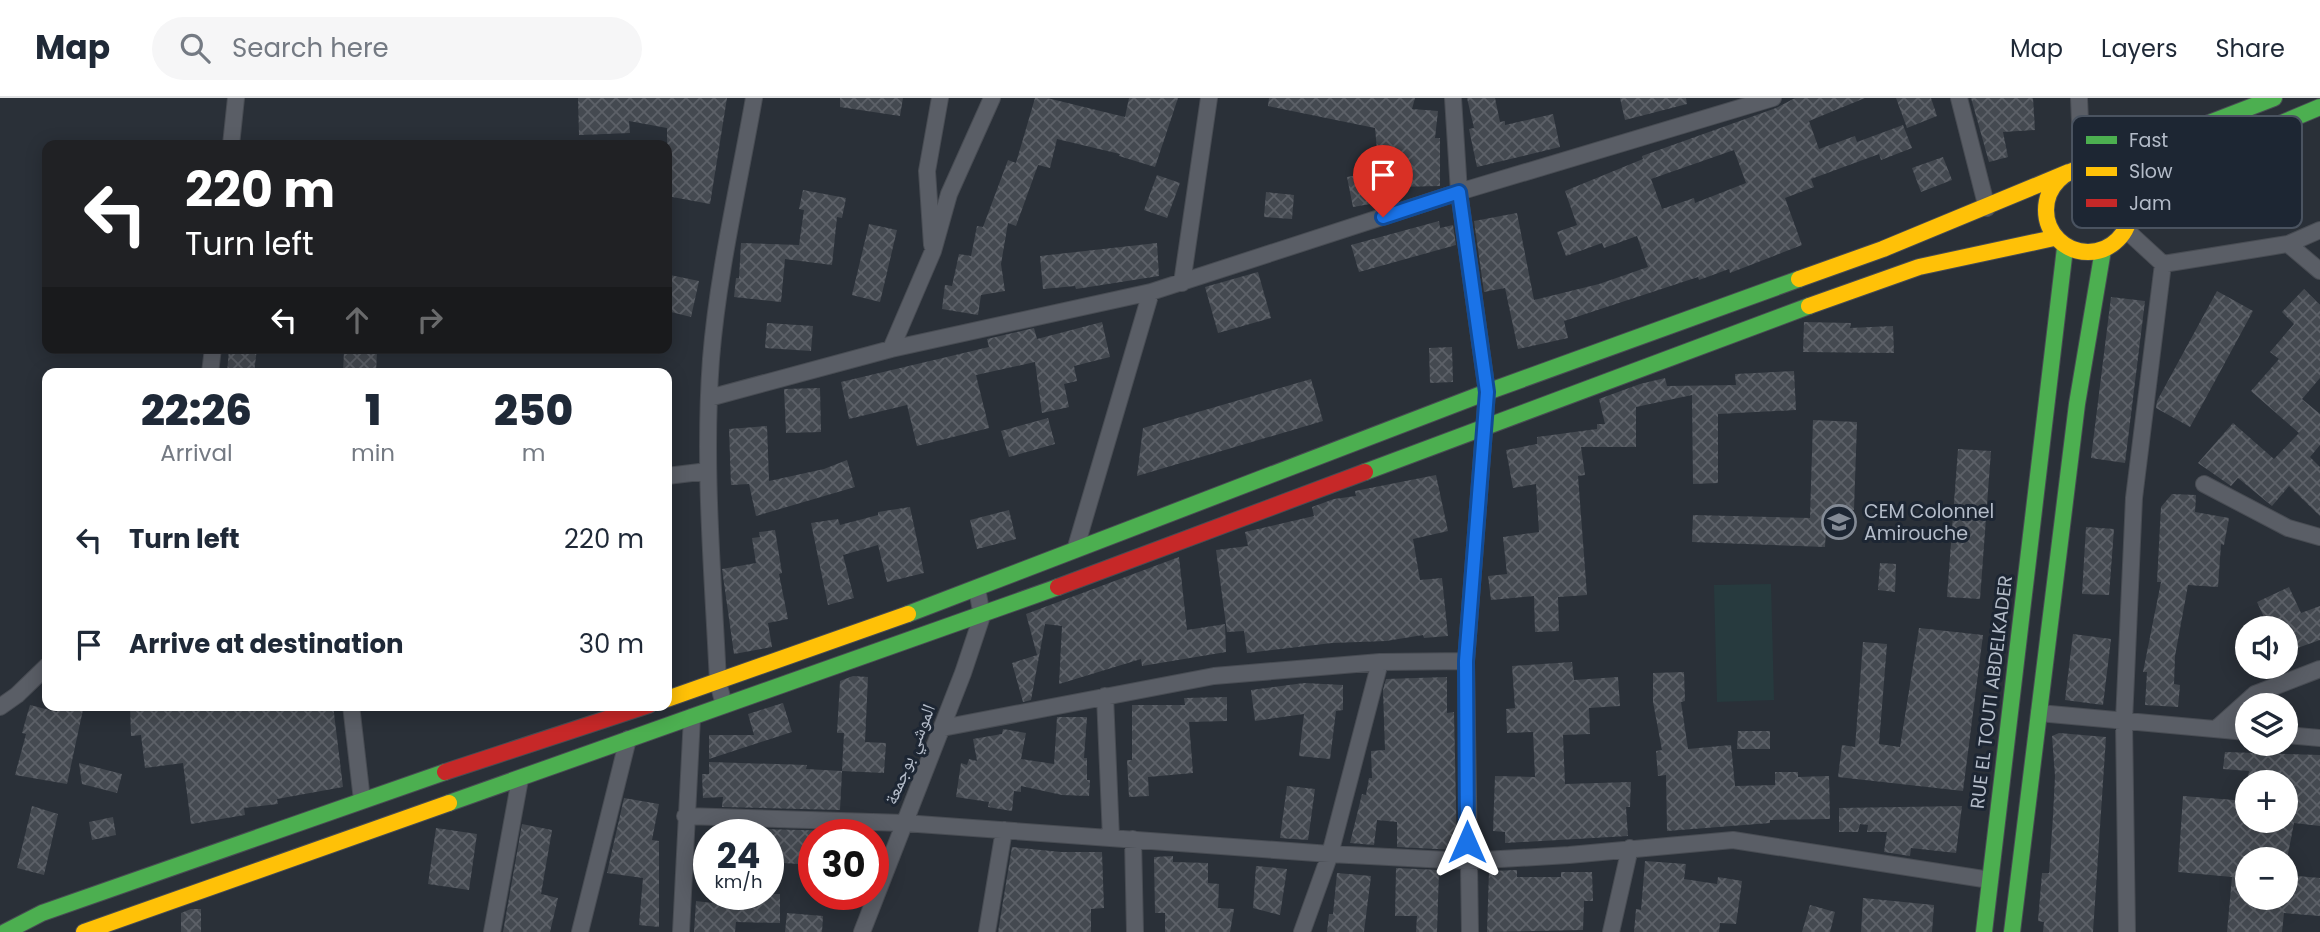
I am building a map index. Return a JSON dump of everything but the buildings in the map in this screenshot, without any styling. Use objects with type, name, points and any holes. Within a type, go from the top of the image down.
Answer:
[{"type":"main road","points":[[2225,116],[2274,98]]},
{"type":"main road","points":[[2298,116],[2320,107]]},
{"type":"main road","points":[[672,697],[977,589],[1076,547],[1987,208],[2072,173]]},
{"type":"main road","points":[[2059,243],[2045,214],[2046,203],[2055,183],[2072,174]]},
{"type":"main road","points":[[84,932],[982,616],[1919,267],[2059,243],[2092,252],[2103,250],[2116,242],[2124,228]]},
{"type":"main road","name":"RUE EL TOUTI ABDELKADER","points":[[1984,932],[2059,243]]},
{"type":"main road","points":[[2012,932],[2077,404],[2103,250]]},
{"type":"main road","points":[[5,932],[42,913],[362,800],[631,711]]},
{"type":"street","points":[[232,140],[236,98]]},
{"type":"street","points":[[724,705],[718,682],[708,471],[709,398],[714,331],[754,98]]},
{"type":"street","points":[[933,251],[927,171],[940,98]]},
{"type":"street","points":[[891,349],[933,251],[949,194],[992,98]]},
{"type":"street","points":[[1182,284],[1209,98]]},
{"type":"street","points":[[1454,98],[1459,192],[1487,392],[1466,661],[1470,932]]},
{"type":"street","points":[[709,398],[891,349],[1182,284],[1459,192],[1745,103],[1773,98]]},
{"type":"street","points":[[1959,98],[1987,208]]},
{"type":"street","points":[[2080,98],[2081,116]]},
{"type":"street","points":[[2127,932],[2124,721],[2134,498],[2163,264],[2132,228]]},
{"type":"street","points":[[2163,264],[2288,243],[2320,230]]},
{"type":"street","points":[[2288,243],[2320,271]]},
{"type":"street","points":[[1076,547],[1151,292]]},
{"type":"street","points":[[672,475],[708,471]]},
{"type":"street","points":[[2204,484],[2288,528],[2320,537]]},
{"type":"street","points":[[977,589],[982,616]]},
{"type":"street","name":"الموشي بوجمعة","points":[[862,932],[942,728],[982,616]]},
{"type":"street","points":[[942,728],[1214,676],[1380,662],[1466,661]]},
{"type":"street","points":[[1302,932],[1330,854],[1380,662]]},
{"type":"street","points":[[2217,729],[2255,694],[2320,669]]},
{"type":"street","points":[[0,707],[42,671]]},
{"type":"street","points":[[1105,696],[1111,838]]},
{"type":"street","points":[[352,711],[362,800]]},
{"type":"street","points":[[2039,713],[2235,731]]},
{"type":"street","points":[[681,932],[692,717]]},
{"type":"street","points":[[2298,736],[2320,738]]},
{"type":"street","points":[[580,932],[628,739]]},
{"type":"street","points":[[492,932],[520,779]]},
{"type":"street","points":[[685,816],[904,822],[1330,854],[1467,860],[1569,855],[1733,840],[1990,880]]},
{"type":"street","points":[[987,932],[1004,830]]},
{"type":"street","points":[[1133,839],[1135,932]]},
{"type":"street","points":[[1611,932],[1630,848]]},
{"type":"green space","points":[[1771,584],[1774,700],[1717,702],[1714,585]]},
{"type":"traffic: fast","points":[[2227,116],[2274,98]]},
{"type":"traffic: fast","points":[[2298,116],[2320,107]]},
{"type":"traffic: fast","points":[[1984,932],[2065,248]]},
{"type":"traffic: fast","points":[[2012,932],[2077,404],[2103,250]]},
{"type":"traffic: fast","points":[[908,614],[1487,392],[1799,279]]},
{"type":"traffic: fast","points":[[1365,472],[1809,306]]},
{"type":"traffic: fast","points":[[449,803],[1058,587]]},
{"type":"traffic: fast","points":[[5,932],[42,913],[445,772]]},
{"type":"traffic: slow","points":[[2072,171],[2058,180],[2046,202],[2046,218],[2058,240],[2080,252],[2096,252],[2112,245],[2126,228]]},
{"type":"traffic: slow","points":[[1799,279],[1883,249],[2069,172]]},
{"type":"traffic: slow","points":[[1809,306],[1919,267],[2054,238]]},
{"type":"traffic: slow","points":[[672,697],[908,614]]},
{"type":"traffic: slow","points":[[84,932],[449,803]]},
{"type":"traffic: jam","points":[[1058,587],[1365,472]]},
{"type":"traffic: jam","points":[[445,772],[631,711]]},
{"type":"place","name":"CEM Colonnel Amirouche","points":[[1839,522]]},
{"type":"route","points":[[1383,217],[1459,192],[1487,392],[1466,661],[1467,842]]}]
